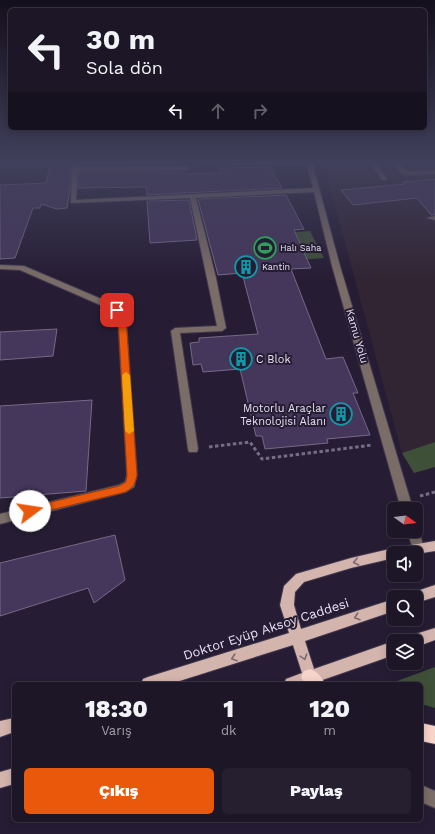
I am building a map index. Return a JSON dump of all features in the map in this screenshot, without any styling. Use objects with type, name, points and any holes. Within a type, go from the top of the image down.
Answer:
[{"type":"highway","points":[[423,732],[435,735]]},
{"type":"main road","points":[[423,547],[435,546]]},
{"type":"main road","points":[[387,555],[351,563],[300,578],[289,590],[287,604],[313,681],[387,651]]},
{"type":"main road","points":[[423,595],[435,591]]},
{"type":"main road","name":"Doktor Eyüp Aksoy Caddesi","points":[[154,682],[387,607]]},
{"type":"main road","points":[[423,638],[435,634]]},
{"type":"main road","points":[[0,729],[12,726]]},
{"type":"main road","points":[[0,780],[12,777]]},
{"type":"street","points":[[73,201],[94,201]]},
{"type":"street","points":[[193,201],[212,278],[222,328],[175,331],[194,449]]},
{"type":"street","name":"Kamu Yolu","points":[[319,201],[336,266],[405,502]]},
{"type":"street","points":[[0,267],[21,268],[117,310],[122,318],[132,475],[130,484],[122,489],[0,519]]},
{"type":"street","points":[[423,794],[435,800]]},
{"type":"path","points":[[194,449],[250,442],[262,459],[388,443]]},
{"type":"shaded area","points":[[334,201],[435,201],[435,442],[402,453]]},
{"type":"green space","name":"Halı Saha","points":[[310,231],[324,258],[216,266],[208,239]]},
{"type":"green space","points":[[435,442],[435,467],[414,473],[402,453]]},
{"type":"green space","points":[[435,667],[435,708],[423,705],[423,682],[394,682]]},
{"type":"building","points":[[0,201],[68,201],[67,208],[57,209],[41,204],[40,208],[33,208],[15,258],[0,259]]},
{"type":"building","points":[[147,201],[189,201],[197,240],[150,243]]},
{"type":"building","points":[[199,201],[289,201],[304,229],[294,230],[311,268],[291,269],[326,359],[343,357],[358,393],[353,393],[370,435],[327,439],[328,443],[265,449],[262,436],[256,436],[240,369],[203,372],[201,364],[193,365],[190,343],[199,342],[199,338],[258,334],[242,273],[218,275]]},
{"type":"building","points":[[350,201],[390,201],[353,205]]},
{"type":"building","points":[[419,201],[435,201],[435,215],[431,215]]},
{"type":"building","points":[[57,329],[53,356],[0,360],[0,332]]},
{"type":"building","points":[[92,400],[86,491],[0,498],[0,406]]},
{"type":"building","points":[[115,535],[125,580],[94,603],[88,588],[0,616],[0,563]]},
{"type":"slow traffic","points":[[126,375],[129,431]]},
{"type":"place","name":"Halı Saha","points":[[265,248]]},
{"type":"place","name":"Kantin","points":[[246,267]]},
{"type":"place","name":"C Blok","points":[[241,359]]},
{"type":"place","name":"Motorlu Araçlar Teknolojisi Alanı","points":[[341,414]]},
{"type":"route","points":[[30,511],[122,489],[130,484],[132,475],[122,318],[117,310]]}]
